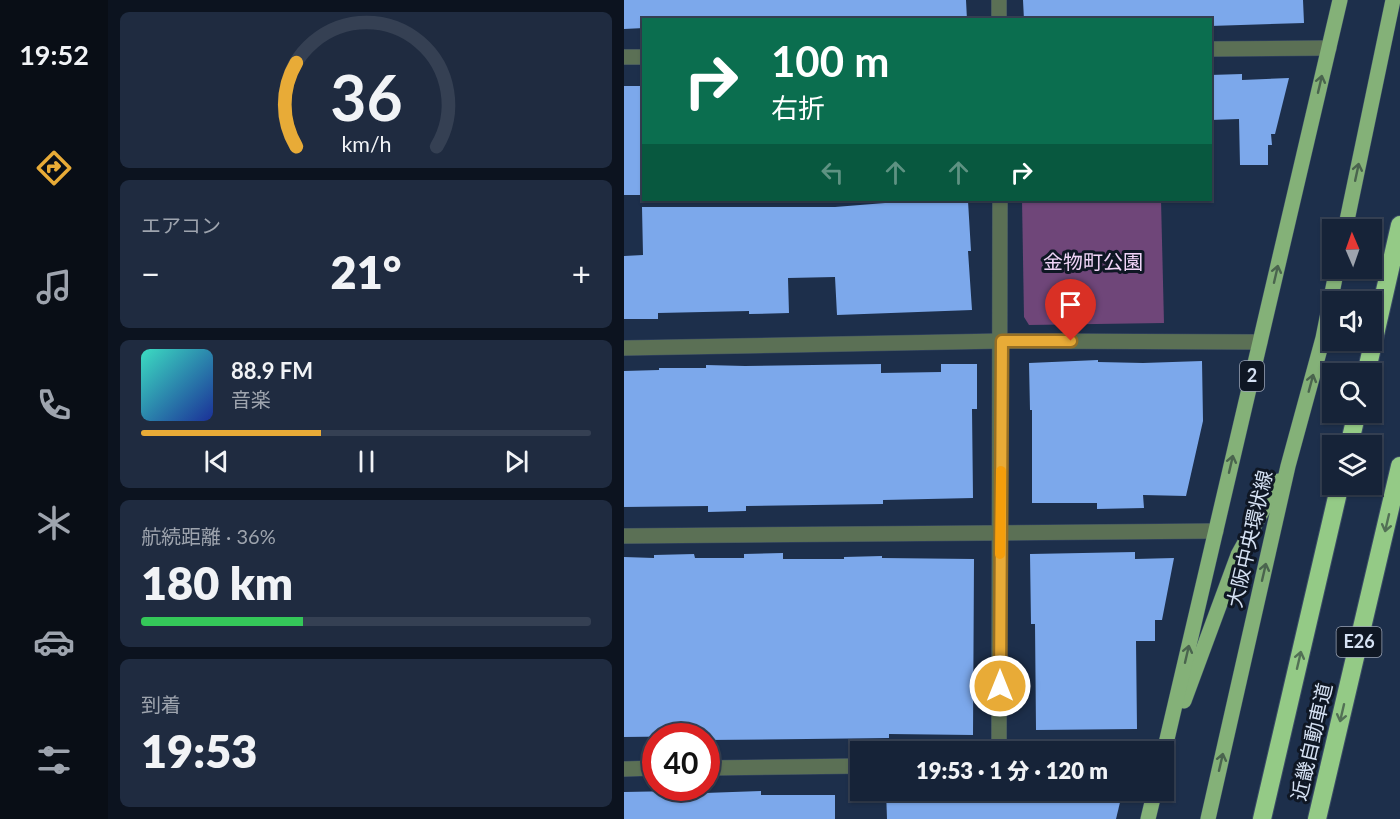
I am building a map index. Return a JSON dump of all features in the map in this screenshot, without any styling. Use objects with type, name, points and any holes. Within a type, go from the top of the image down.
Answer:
[{"type":"highway","points":[[1369,363],[1400,225]]},
{"type":"highway","name":"近畿自動車道","points":[[1317,819],[1400,466]]},
{"type":"highway","name":"近畿自動車道","points":[[1262,819],[1337,495]]},
{"type":"main road","name":"2","points":[[1167,741],[1340,0]]},
{"type":"main road","points":[[1347,219],[1393,0]]},
{"type":"main road","name":"大阪中央環状線","points":[[1208,819],[1288,466],[1323,338],[1335,279]]},
{"type":"main road","points":[[1168,741],[1238,555],[1288,466]]},
{"type":"main road","points":[[1148,819],[1152,801]]},
{"type":"street","points":[[999,0],[999,18]]},
{"type":"street","points":[[1212,49],[1329,48]]},
{"type":"street","points":[[624,57],[642,57]]},
{"type":"street","points":[[999,741],[1002,341],[1000,201]]},
{"type":"street","points":[[624,348],[1002,341],[1260,342]]},
{"type":"street","points":[[624,536],[1216,531]]},
{"type":"street","points":[[720,768],[850,766]]},
{"type":"street","points":[[624,769],[642,768]]},
{"type":"green space","name":"金物町公園","points":[[1022,201],[1161,201],[1164,323],[1029,325],[1024,317]]},
{"type":"building","points":[[624,0],[966,0],[967,18],[642,18],[642,28],[624,29]]},
{"type":"building","points":[[1023,0],[1303,0],[1304,23],[1212,26],[1212,18],[1024,18]]},
{"type":"building","points":[[1242,74],[1242,80],[1289,78],[1275,134],[1271,134],[1272,145],[1268,145],[1268,165],[1240,165],[1239,119],[1212,120],[1212,75]]},
{"type":"building","points":[[624,86],[642,86],[642,195],[624,195]]},
{"type":"building","points":[[968,201],[971,251],[968,251],[972,310],[837,315],[835,277],[788,278],[789,313],[749,314],[749,311],[658,313],[658,319],[624,319],[624,256],[643,255],[642,207],[835,207]]},
{"type":"building","points":[[1098,360],[1098,362],[1143,363],[1202,361],[1203,421],[1186,496],[1143,495],[1144,508],[1097,509],[1097,503],[1032,503],[1032,410],[1030,410],[1029,363]]},
{"type":"building","points":[[881,364],[881,373],[941,372],[941,364],[977,364],[977,409],[972,409],[973,498],[883,500],[883,504],[746,506],[746,511],[708,512],[708,506],[624,507],[624,371],[706,368],[706,365]]},
{"type":"building","points":[[1135,552],[1135,559],[1174,558],[1162,620],[1155,620],[1155,641],[1136,641],[1137,729],[1036,730],[1035,624],[1031,624],[1030,554]]},
{"type":"building","points":[[783,553],[783,559],[844,559],[844,557],[882,556],[882,558],[974,559],[973,735],[889,734],[889,738],[720,740],[720,723],[642,723],[642,737],[624,737],[624,557],[654,558],[654,555],[694,554],[695,558],[744,558],[744,554]]},
{"type":"building","points":[[761,791],[761,795],[835,795],[835,819],[624,819],[624,792],[642,792],[642,801],[720,801],[720,792]]},
{"type":"building","points":[[886,801],[1120,801],[1116,819],[887,819]]},
{"type":"slow traffic","points":[[1000,554],[1001,471]]},
{"type":"route","points":[[1000,686],[1002,341],[1071,341]]}]
